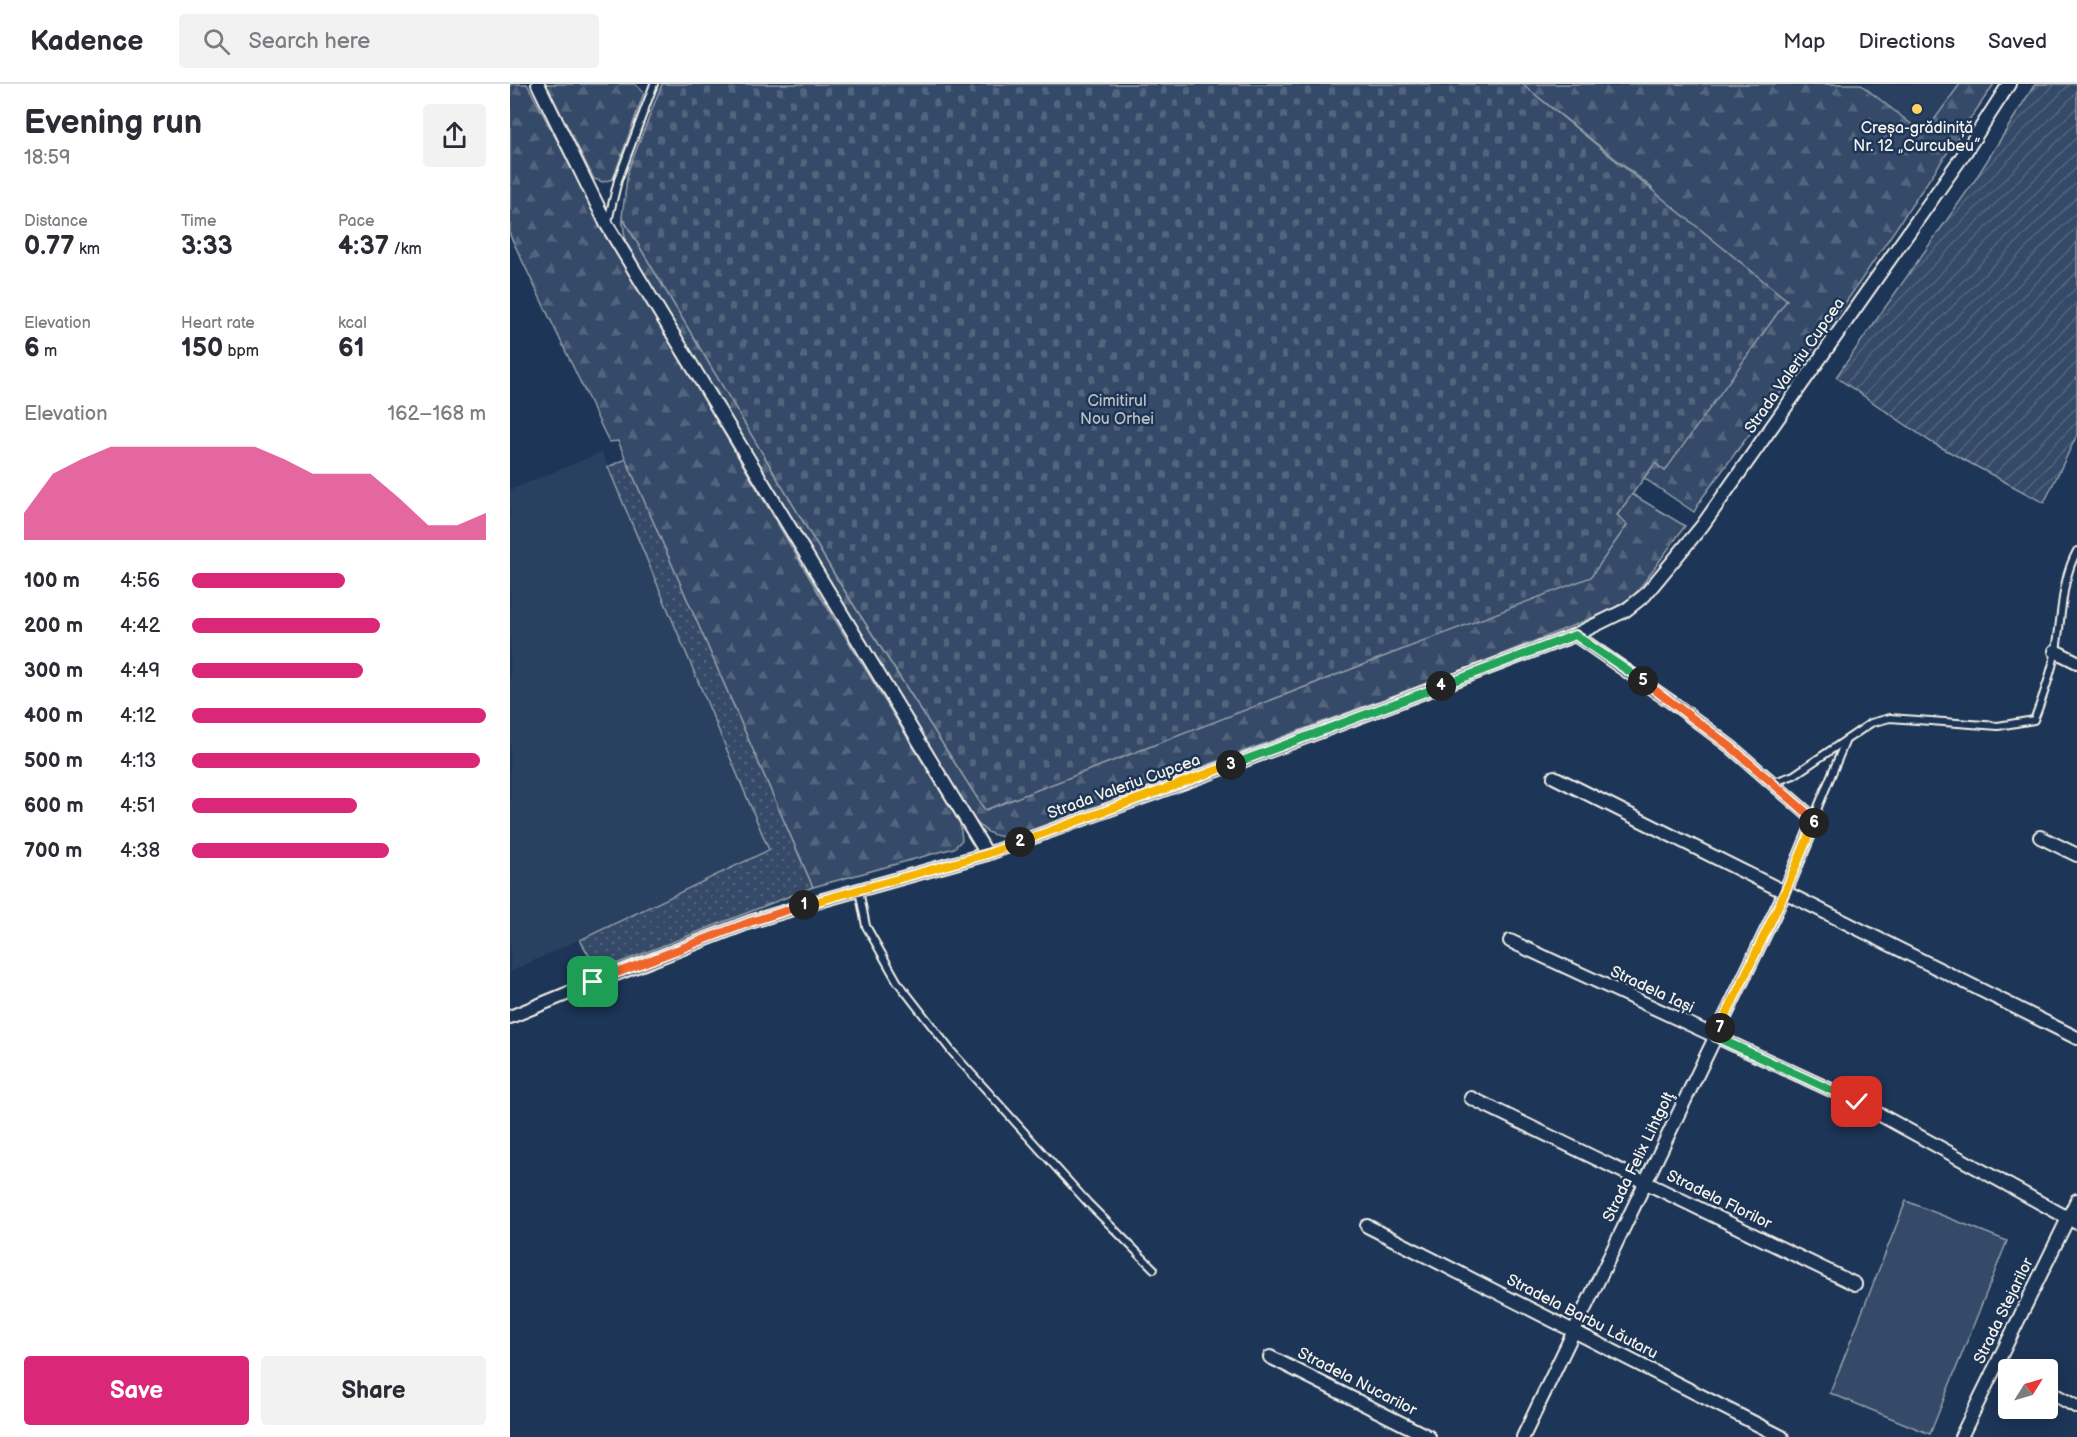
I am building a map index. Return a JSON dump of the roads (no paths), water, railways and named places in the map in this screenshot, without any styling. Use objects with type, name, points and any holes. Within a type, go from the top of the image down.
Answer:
[{"type":"street","points":[[538,84],[607,225],[987,854]]},
{"type":"street","name":"Strada Valeriu Cupcea","points":[[510,1017],[593,982],[750,922],[987,854],[1232,765],[1575,635],[1626,610],[1645,595],[1702,526],[1966,151],[2009,84]]},
{"type":"street","points":[[1575,635],[1677,706],[1731,747],[1815,820]]},
{"type":"street","points":[[2055,651],[2077,662]]},
{"type":"street","points":[[1554,777],[2077,1038]]},
{"type":"street","name":"Strada Felix Lihtgolţ","points":[[1523,1437],[1785,892],[1815,820]]},
{"type":"street","points":[[2040,837],[2077,855]]},
{"type":"street","name":"Stradela Iași","points":[[1510,941],[1857,1102],[2073,1220]]},
{"type":"street","name":"Stradela Florilor","points":[[1471,1098],[1855,1284]]},
{"type":"street","name":"Strada Stejarilor","points":[[2000,1359],[2073,1220],[2077,1200]]},
{"type":"street","name":"Stradela Barbu Lăutaru","points":[[1367,1226],[1782,1437]]},
{"type":"street","name":"Stradela Nucarilor","points":[[1270,1357],[1429,1437]]},
{"type":"street","name":"Strada Stejarilor","points":[[1961,1437],[1998,1363]]},
{"type":"street","points":[[2058,1397],[2077,1407]]},
{"type":"lane","points":[[607,225],[618,180],[654,84]]},
{"type":"lane","points":[[1771,783],[1794,775],[1871,723],[1890,718],[1998,726],[2034,720],[2045,693],[2055,651],[2069,565],[2077,551]]},
{"type":"lane","points":[[1815,820],[1818,807],[1845,741]]},
{"type":"lane","points":[[859,889],[866,926],[897,981],[945,1043],[1088,1203],[1154,1269]]},
{"type":"place","name":"Creșa-grădiniță Nr. 12 „Curcubeu”","points":[[1917,109]]},
{"type":"park label","name":"Cimitirul Nou Orhei","points":[[1117,410]]}]
